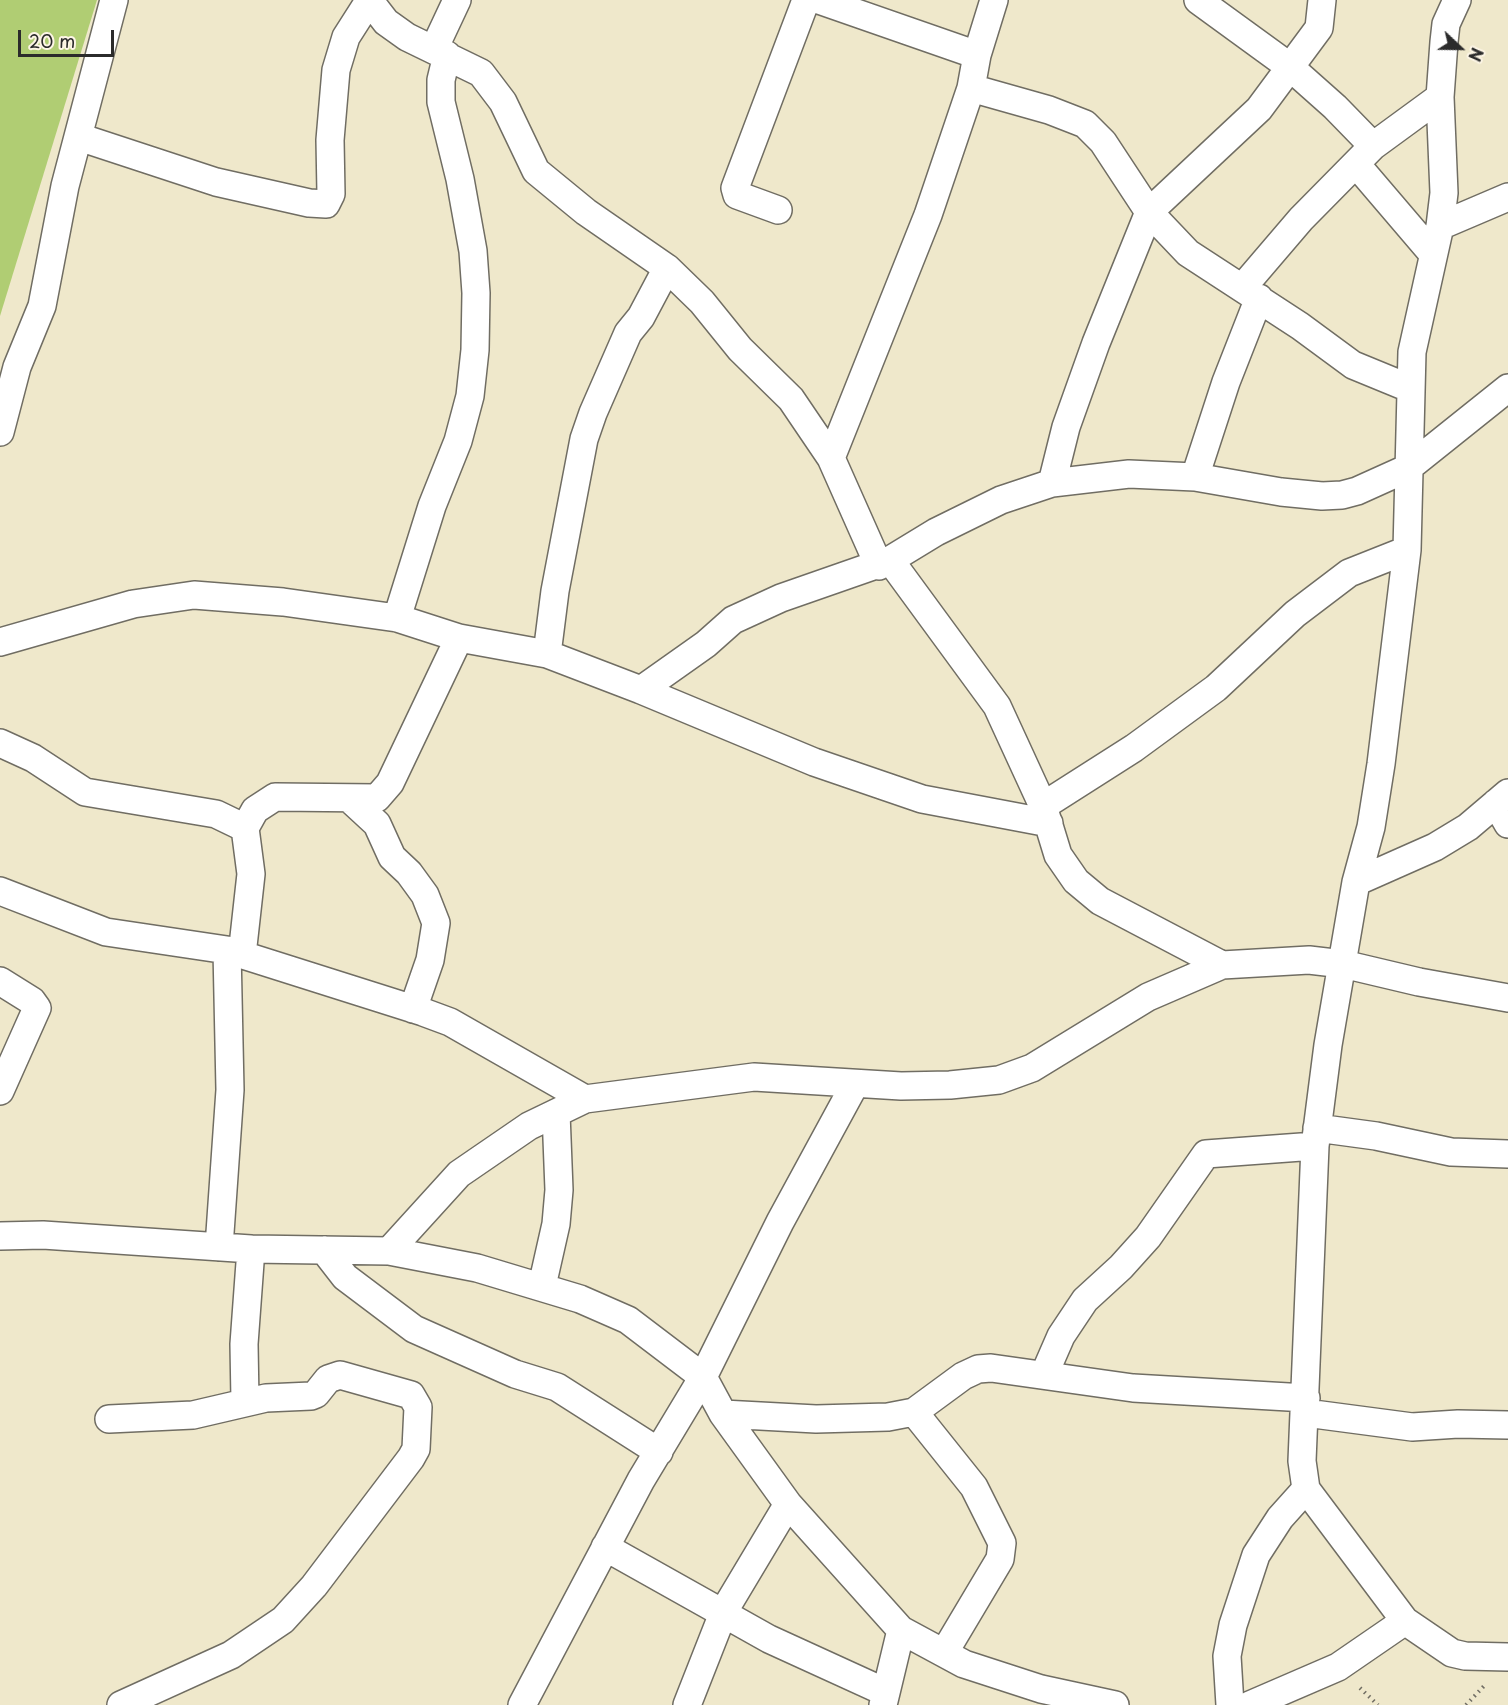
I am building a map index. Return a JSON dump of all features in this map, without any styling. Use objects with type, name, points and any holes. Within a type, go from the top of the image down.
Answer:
[{"type":"street","points":[[79,137],[216,182],[309,203],[326,204],[331,194],[330,140],[336,70],[346,37],[369,0],[386,22],[407,37],[481,73],[503,102],[536,171],[586,212],[667,268],[702,302],[740,349],[791,399],[831,458],[884,563],[997,706],[1046,815],[1058,855],[1066,869],[1087,892],[1222,965]]},
{"type":"street","points":[[397,618],[432,506],[458,441],[470,396],[476,350],[473,251],[460,178],[441,102],[440,52],[457,0]]},
{"type":"street","points":[[778,210],[737,195],[735,189],[806,0]]},
{"type":"street","points":[[819,0],[977,55]]},
{"type":"street","points":[[831,458],[928,215],[971,88],[977,55],[994,0]]},
{"type":"street","points":[[1198,0],[1290,67],[1335,106],[1365,155],[1432,253]]},
{"type":"street","points":[[1052,483],[1066,427],[1096,343],[1149,212],[1259,109],[1321,24],[1322,0]]},
{"type":"street","points":[[1458,0],[1446,24],[1440,97],[1444,174],[1440,226],[1432,253],[1412,352],[1409,388],[1407,550],[1381,764],[1371,827],[1356,882],[1328,1045],[1316,1137],[1302,1461],[1306,1489],[1405,1621],[1452,1653],[1465,1656],[1508,1658]]},
{"type":"street","points":[[0,432],[17,367],[42,306],[65,186],[117,2]]},
{"type":"street","points":[[971,88],[1049,110],[1085,124],[1103,142],[1149,212],[1188,253],[1353,365],[1409,388]]},
{"type":"street","points":[[1195,477],[1226,382],[1250,293],[1301,219],[1365,155],[1440,97]]},
{"type":"street","points":[[1440,226],[1508,197]]},
{"type":"street","points":[[547,654],[555,591],[587,430],[628,333],[641,317],[667,268]]},
{"type":"street","points":[[641,690],[706,644],[733,620],[781,598],[884,563],[936,532],[1000,500],[1052,483],[1129,474],[1195,477],[1322,496],[1357,491],[1408,468],[1508,388]]},
{"type":"street","points":[[0,642],[133,604],[194,595],[284,602],[397,618],[459,638],[547,654],[641,690],[814,762],[922,799],[1046,815],[1216,688],[1295,614],[1348,573],[1407,550]]},
{"type":"street","points":[[219,1247],[230,1090],[235,952],[251,874],[245,828],[255,810],[276,797],[351,800],[376,798],[390,783],[459,638]]},
{"type":"street","points":[[0,743],[33,758],[85,792],[216,814],[245,828]]},
{"type":"street","points":[[351,800],[377,824],[392,857],[409,873],[425,895],[436,923],[430,960],[413,1009]]},
{"type":"street","points":[[1356,882],[1436,847],[1504,807]]},
{"type":"street","points":[[0,891],[106,932],[235,952],[450,1022],[585,1100]]},
{"type":"street","points":[[389,1251],[459,1174],[529,1126],[585,1100],[754,1077],[855,1084],[950,1085],[1018,1075],[1148,997],[1222,965],[1309,960],[1343,964],[1419,982],[1508,998]]},
{"type":"street","points":[[0,981],[32,1001],[37,1008],[0,1091]]},
{"type":"street","points":[[522,1705],[641,1480],[703,1377],[780,1222],[855,1084]]},
{"type":"street","points":[[542,1286],[556,1224],[559,1190],[556,1113]]},
{"type":"street","points":[[1044,1375],[1061,1336],[1085,1300],[1121,1267],[1148,1237],[1206,1154],[1316,1137],[1376,1137],[1451,1152],[1508,1154]]},
{"type":"street","points":[[0,1236],[43,1235],[251,1250],[389,1251],[477,1268],[542,1286],[628,1320],[703,1377],[723,1414],[788,1504],[901,1630],[964,1664],[1041,1689],[1115,1705]]},
{"type":"street","points":[[245,1401],[244,1344],[251,1250]]},
{"type":"street","points":[[324,1250],[345,1277],[414,1329],[515,1374],[557,1387],[659,1452]]},
{"type":"street","points":[[723,1414],[856,1419],[914,1412],[963,1376],[978,1369],[991,1368],[1133,1388],[1306,1406],[1412,1427],[1458,1424],[1508,1425]]},
{"type":"street","points":[[109,1419],[194,1415],[245,1401],[288,1395],[311,1396],[334,1375],[411,1395],[416,1400],[416,1449],[314,1586],[283,1620],[231,1655],[121,1705]]},
{"type":"street","points":[[914,1412],[974,1487],[1002,1543],[1000,1559],[944,1653]]},
{"type":"street","points":[[1230,1705],[1227,1656],[1233,1625],[1256,1555],[1280,1518],[1306,1489]]},
{"type":"street","points":[[687,1705],[724,1611],[788,1504]]},
{"type":"street","points":[[605,1547],[884,1698],[901,1630]]},
{"type":"street","points":[[1250,1705],[1338,1667],[1405,1621]]},
{"type":"green space","points":[[0,0],[97,0],[0,316]]}]
